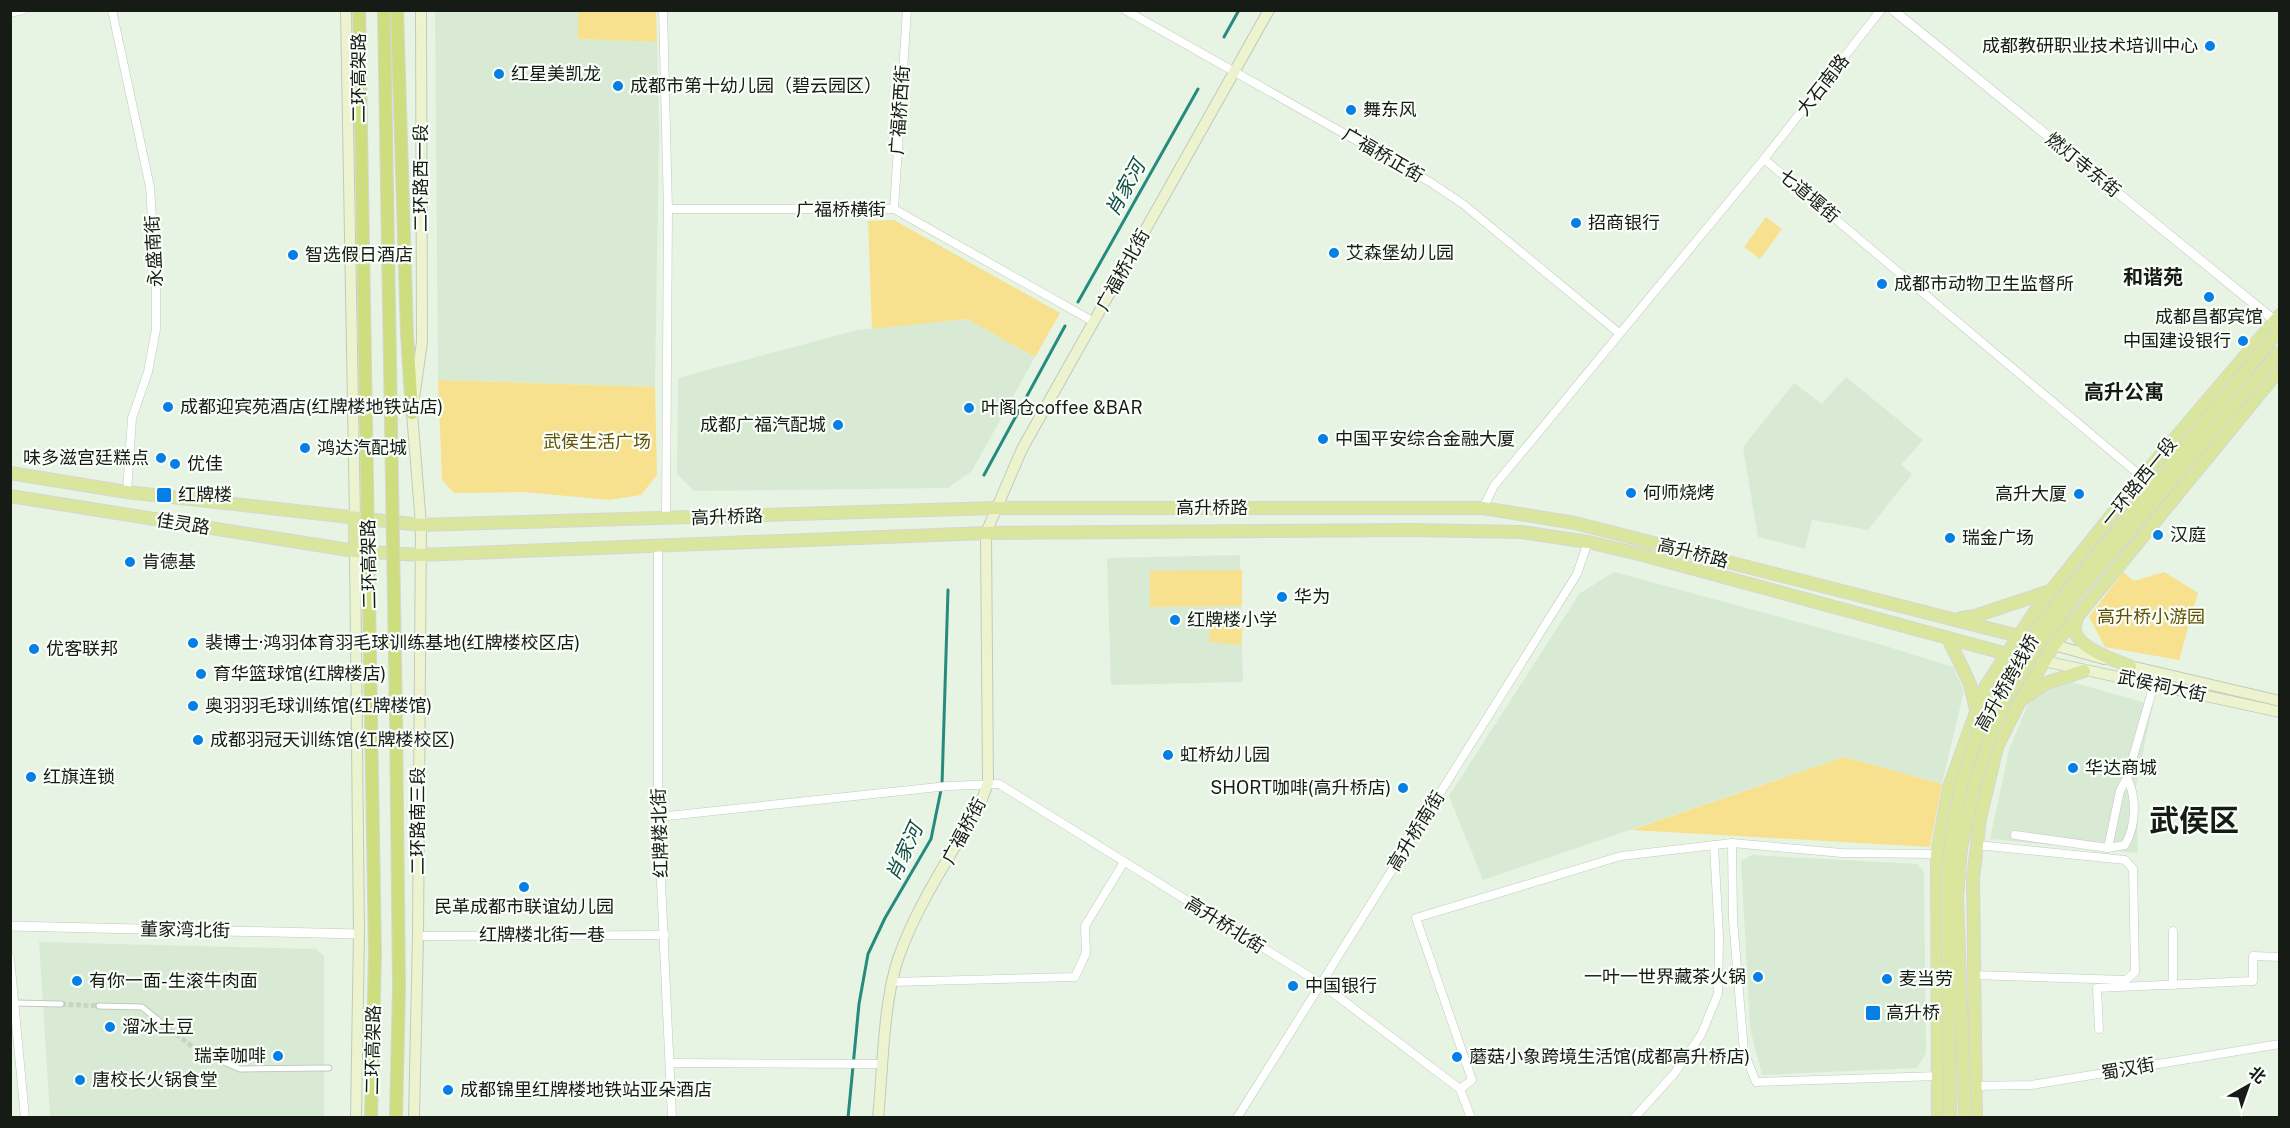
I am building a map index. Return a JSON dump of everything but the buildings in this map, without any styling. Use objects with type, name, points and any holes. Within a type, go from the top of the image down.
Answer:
[{"type":"highway","name":"二环高架路","points":[[359,10],[375,954],[371,1118]]},
{"type":"highway","name":"二环高架路","points":[[384,10],[399,987],[396,1118]]},
{"type":"highway","points":[[397,10],[407,334],[412,413]]},
{"type":"main road","points":[[346,10],[355,518],[359,934],[356,1118]]},
{"type":"main road","name":"二环路西一段","points":[[421,10],[422,342],[412,413],[421,525]]},
{"type":"main road","name":"广福桥北街","points":[[986,534],[1022,449],[1269,10]]},
{"type":"main road","name":"一环路西一段","points":[[1938,1118],[1937,854],[1948,787],[1985,687],[2051,591],[2142,477],[2278,322]]},
{"type":"main road","name":"高升桥跨线桥","points":[[1950,1118],[1947,891],[1949,847],[1964,778],[1977,735],[1999,690],[2027,642],[2278,322]]},
{"type":"main road","name":"高升桥跨线桥","points":[[1965,1118],[1957,897],[1960,848],[1975,783],[1989,740],[2008,695],[2038,645],[2076,595],[2280,351]]},
{"type":"main road","name":"一环路西一段","points":[[1976,1118],[1973,879],[1977,845],[1997,747],[2019,703],[2054,645],[2280,369]]},
{"type":"main road","name":"佳灵路","points":[[10,473],[127,492],[355,518]]},
{"type":"main road","name":"佳灵路","points":[[10,496],[355,551]]},
{"type":"main road","name":"高升桥路","points":[[355,518],[421,525],[996,508],[1483,508],[1575,523],[2054,645]]},
{"type":"main road","name":"二环路南三段","points":[[414,1118],[418,936],[421,525]]},
{"type":"main road","name":"高升桥路","points":[[355,551],[419,555],[986,534],[1411,530],[1521,532],[1588,542],[1738,580],[2007,654],[2044,661]]},
{"type":"main road","name":"广福桥街","points":[[878,1118],[892,982],[907,935],[980,805],[988,783],[986,534]]},
{"type":"main road","points":[[1949,619],[1976,616],[2051,591]]},
{"type":"main road","points":[[2078,615],[2075,630],[2078,638],[2102,655],[2130,666]]},
{"type":"main road","points":[[1948,638],[1970,684],[1976,710]]},
{"type":"main road","name":"武侯祠大街","points":[[2054,645],[2130,666],[2280,701]]},
{"type":"main road","name":"武侯祠大街","points":[[2044,661],[2280,712]]},
{"type":"main road","points":[[2019,703],[2046,683],[2084,671]]},
{"type":"street","points":[[10,13],[23,10]]},
{"type":"street","name":"永盛南街","points":[[112,10],[150,187],[156,281],[156,329],[148,372],[132,418],[127,492]]},
{"type":"street","points":[[663,10],[668,209],[666,519]]},
{"type":"street","name":"广福桥西街","points":[[894,209],[907,10]]},
{"type":"street","name":"广福桥正街","points":[[1125,10],[1463,204],[1619,333]]},
{"type":"street","name":"大石南路","points":[[1764,159],[1881,10]]},
{"type":"street","name":"燃灯寺东街","points":[[1893,10],[2278,322]]},
{"type":"street","name":"七道堰街","points":[[1483,508],[1494,486],[1764,159],[2142,477]]},
{"type":"street","name":"广福桥横街","points":[[668,209],[894,209],[1094,322]]},
{"type":"street","name":"高升桥南街","points":[[1237,1118],[1577,574],[1588,542]]},
{"type":"street","name":"红牌楼北街","points":[[658,547],[658,817],[672,1118]]},
{"type":"street","points":[[2108,848],[2120,791],[2127,778],[2154,684]]},
{"type":"street","points":[[2015,835],[2108,848],[2126,845],[2133,831],[2133,789],[2127,778]]},
{"type":"street","name":"高升桥北街","points":[[658,817],[948,786],[999,784],[1320,983],[1460,1089]]},
{"type":"street","points":[[1472,1118],[1460,1089],[1473,1080],[1416,918],[1621,856],[1732,843],[1842,853],[1937,854]]},
{"type":"street","points":[[1732,843],[1733,919],[1744,1052],[1756,1082],[1938,1076]]},
{"type":"street","points":[[1634,1118],[1674,1074],[1696,1043],[1718,994],[1719,937],[1714,845]]},
{"type":"street","points":[[1973,975],[2126,980],[2135,972],[2133,869],[2125,860],[1977,845]]},
{"type":"street","points":[[892,982],[1075,977],[1086,953],[1085,926],[1124,862]]},
{"type":"street","name":"董家湾北街","points":[[10,926],[359,934]]},
{"type":"street","points":[[2173,931],[2173,985]]},
{"type":"street","name":"红牌楼北街一巷","points":[[418,936],[665,935]]},
{"type":"street","points":[[2099,1029],[2097,988],[2253,981],[2253,957],[2280,957]]},
{"type":"street","points":[[10,958],[25,1118]]},
{"type":"street","points":[[16,1003],[61,1004]]},
{"type":"street","points":[[99,1006],[142,1008],[164,1025]]},
{"type":"street","name":"蜀汉街","points":[[1975,1086],[2031,1085],[2280,1044]]},
{"type":"street","points":[[197,1050],[240,1069],[329,1068]]},
{"type":"street","points":[[671,1064],[884,1064]]},
{"type":"shaded area","points":[[435,11],[578,11],[578,39],[657,42],[659,132],[655,387],[438,380]]},
{"type":"shaded area","name":"成都广福汽配城","points":[[967,319],[1035,357],[972,471],[948,488],[694,491],[677,474],[678,378],[857,330]]},
{"type":"shaded area","points":[[1846,377],[1923,440],[1901,465],[1912,474],[1868,530],[1812,520],[1805,549],[1758,537],[1743,447],[1794,383],[1822,404]]},
{"type":"shaded area","name":"红牌楼小学","points":[[1240,555],[1243,682],[1111,685],[1107,558]]},
{"type":"shaded area","points":[[1614,572],[1879,644],[1953,667],[1964,691],[1942,784],[1844,757],[1483,880],[1449,796],[1579,594]]},
{"type":"shaded area","name":"华达商城","points":[[2064,680],[2153,705],[2136,786],[2138,853],[1990,839],[2009,750],[2030,699]]},
{"type":"shaded area","points":[[1752,855],[1918,864],[1924,872],[1926,1053],[1917,1068],[1762,1075],[1750,1028],[1741,861]]},
{"type":"shaded area","points":[[39,942],[316,949],[324,956],[324,1117],[50,1117]]},
{"type":"green space","points":[[578,11],[656,11],[657,42],[578,39]]},
{"type":"green space","points":[[1766,217],[1782,229],[1760,259],[1744,247]]},
{"type":"green space","points":[[894,220],[1060,313],[1035,357],[967,319],[872,329],[868,221]]},
{"type":"green space","name":"武侯生活广场","points":[[438,380],[655,387],[657,475],[641,495],[609,500],[524,492],[454,493],[442,480]]},
{"type":"green space","points":[[1242,570],[1242,606],[1150,607],[1150,571]]},
{"type":"green space","name":"高升桥小游园","points":[[2123,572],[2134,581],[2164,572],[2198,593],[2179,660],[2105,647],[2089,617]]},
{"type":"green space","points":[[1211,621],[1243,624],[1241,645],[1209,642]]},
{"type":"green space","points":[[1844,757],[1942,784],[1930,847],[1631,830]]},
{"type":"waterway","name":"肖家河","points":[[1224,37],[1239,10]]},
{"type":"waterway","name":"肖家河","points":[[1078,302],[1198,89]]},
{"type":"waterway","name":"肖家河","points":[[984,475],[1065,326]]},
{"type":"waterway","name":"肖家河","points":[[848,1118],[859,1004],[868,954],[885,918],[931,839],[942,785],[948,590]]},
{"type":"tunnel","points":[[61,1004],[99,1006]]},
{"type":"tunnel","points":[[164,1025],[197,1050]]},
{"type":"place","name":"成都教研职业技术培训中心","points":[[2210,46]]},
{"type":"place","name":"红星美凯龙","points":[[499,74]]},
{"type":"place","name":"成都市第十幼儿园（碧云园区）","points":[[618,86]]},
{"type":"place","name":"舞东风","points":[[1351,110]]},
{"type":"place","name":"招商银行","points":[[1576,223]]},
{"type":"place","name":"艾森堡幼儿园","points":[[1334,253]]},
{"type":"place","name":"智选假日酒店","points":[[293,255]]},
{"type":"place","name":"成都市动物卫生监督所","points":[[1882,284]]},
{"type":"place","name":"成都昌都宾馆","points":[[2209,297]]},
{"type":"place","name":"中国建设银行","points":[[2243,341]]},
{"type":"place","name":"成都迎宾苑酒店(红牌楼地铁站店)","points":[[168,407]]},
{"type":"place","name":"叶阁仓coffee &BAR","points":[[969,408]]},
{"type":"place","name":"成都广福汽配城","points":[[838,425]]},
{"type":"place","name":"中国平安综合金融大厦","points":[[1323,439]]},
{"type":"place","name":"鸿达汽配城","points":[[305,448]]},
{"type":"place","name":"味多滋宫廷糕点","points":[[161,458]]},
{"type":"place","name":"优佳","points":[[175,464]]},
{"type":"place","name":"何师烧烤","points":[[1631,493]]},
{"type":"place","name":"高升大厦","points":[[2079,494]]},
{"type":"place","name":"红牌楼","points":[[164,495]]},
{"type":"place","name":"汉庭","points":[[2158,535]]},
{"type":"place","name":"瑞金广场","points":[[1950,538]]},
{"type":"place","name":"肯德基","points":[[130,562]]},
{"type":"place","name":"华为","points":[[1282,597]]},
{"type":"place","name":"红牌楼小学","points":[[1175,620]]},
{"type":"place","name":"裴博士·鸿羽体育羽毛球训练基地(红牌楼校区店)","points":[[193,643]]},
{"type":"place","name":"优客联邦","points":[[34,649]]},
{"type":"place","name":"育华篮球馆(红牌楼店)","points":[[201,674]]},
{"type":"place","name":"奥羽羽毛球训练馆(红牌楼馆)","points":[[193,706]]},
{"type":"place","name":"成都羽冠天训练馆(红牌楼校区)","points":[[198,740]]},
{"type":"place","name":"虹桥幼儿园","points":[[1168,755]]},
{"type":"place","name":"华达商城","points":[[2073,768]]},
{"type":"place","name":"红旗连锁","points":[[31,777]]},
{"type":"place","name":"SHORT咖啡(高升桥店)","points":[[1403,788]]},
{"type":"place","name":"民革成都市联谊幼儿园","points":[[524,887]]},
{"type":"place","name":"一叶一世界藏茶火锅","points":[[1758,977]]},
{"type":"place","name":"麦当劳","points":[[1887,979]]},
{"type":"place","name":"有你一面-生滚牛肉面","points":[[77,981]]},
{"type":"place","name":"中国银行","points":[[1293,986]]},
{"type":"place","name":"高升桥","points":[[1873,1013]]},
{"type":"place","name":"溜冰土豆","points":[[110,1027]]},
{"type":"place","name":"瑞幸咖啡","points":[[278,1056]]},
{"type":"place","name":"蘑菇小象跨境生活馆(成都高升桥店)","points":[[1457,1057]]},
{"type":"place","name":"唐校长火锅食堂","points":[[80,1080]]},
{"type":"place","name":"成都锦里红牌楼地铁站亚朵酒店","points":[[448,1090]]},
{"type":"district","name":"和谐苑","points":[[2153,277]]},
{"type":"district","name":"高升公寓","points":[[2124,392]]},
{"type":"district","name":"武侯区","points":[[2194,821]]}]
